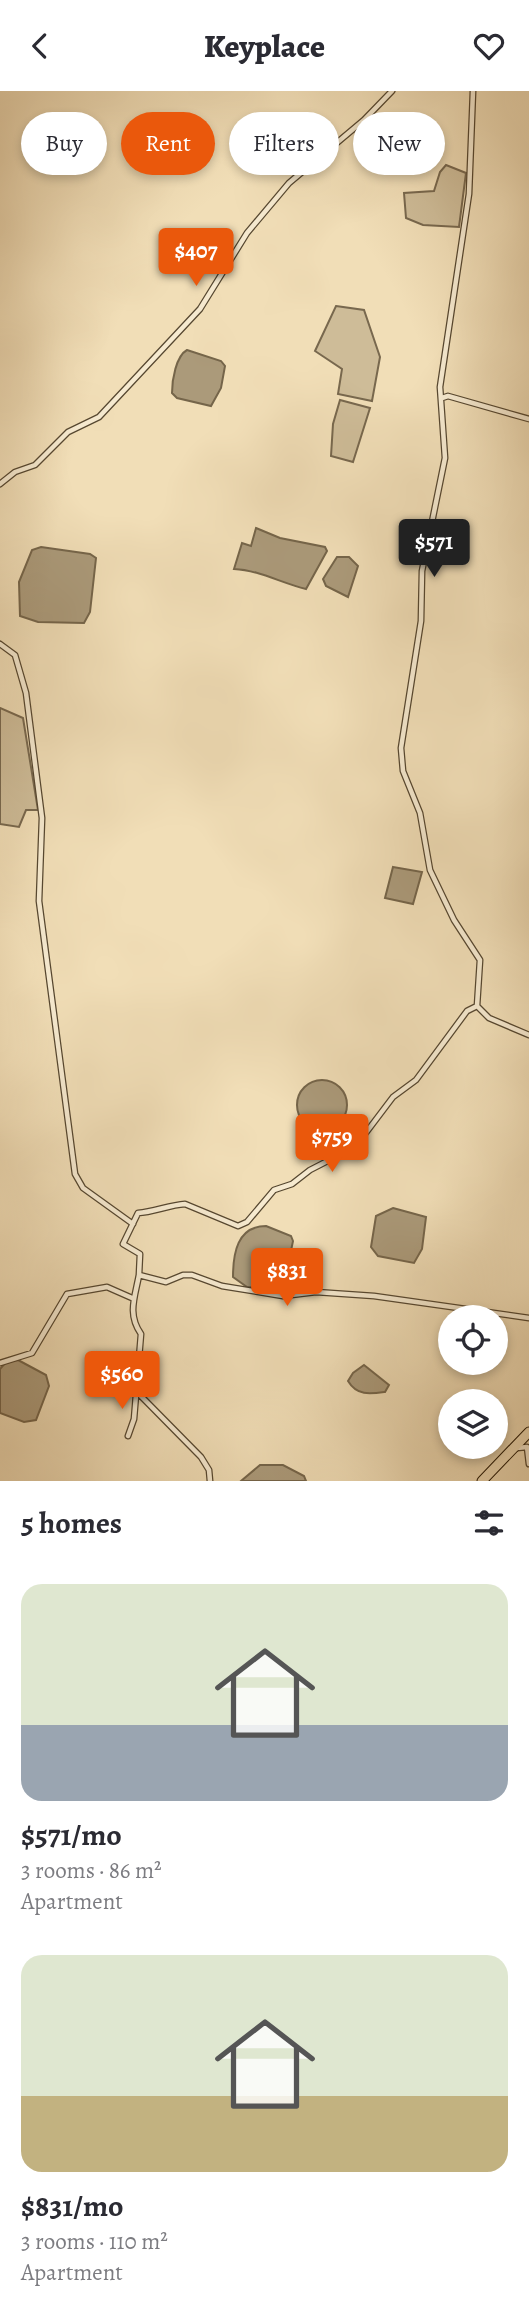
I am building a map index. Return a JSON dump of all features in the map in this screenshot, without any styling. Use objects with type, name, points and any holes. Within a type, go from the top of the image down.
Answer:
[{"type":"highway","points":[[481,1481],[529,1432]]},
{"type":"street","points":[[0,484],[15,472],[35,465],[68,432],[99,417],[200,309],[247,233],[289,183],[363,120],[392,91]]},
{"type":"street","points":[[473,91],[469,194],[440,387],[445,458],[422,571],[417,649],[401,748],[404,771],[420,813],[430,870],[454,920],[480,960],[477,1006],[489,1018],[529,1035]]},
{"type":"street","points":[[442,398],[448,396],[529,419]]},
{"type":"street","points":[[0,644],[15,656],[26,693],[41,818],[39,901],[75,1174],[83,1188],[133,1224]]},
{"type":"street","points":[[128,1436],[134,1419],[141,1334],[135,1327],[132,1298],[139,1275],[140,1254],[123,1244],[138,1213],[185,1204],[238,1226],[247,1222],[274,1190],[292,1184],[310,1170],[347,1151],[365,1134],[393,1097],[416,1080],[467,1011],[477,1006]]},
{"type":"street","points":[[139,1275],[166,1282],[183,1275],[192,1275],[222,1286],[283,1296],[316,1291],[374,1296],[529,1318]]},
{"type":"street","points":[[0,1363],[32,1353],[67,1294],[107,1287],[132,1298]]},
{"type":"street","points":[[136,1390],[201,1457],[209,1470],[210,1481]]},
{"type":"street","points":[[514,1448],[527,1447],[529,1464]]},
{"type":"shaded area","points":[[445,166],[466,173],[459,227],[423,225],[406,218],[404,193],[434,191],[439,175],[445,175]]},
{"type":"shaded area","points":[[336,306],[364,310],[380,357],[372,401],[338,394],[342,369],[315,351]]},
{"type":"shaded area","points":[[187,350],[221,361],[225,366],[221,388],[211,406],[177,398],[172,393],[177,363]]},
{"type":"shaded area","points":[[340,400],[370,408],[353,462],[331,456],[333,424]]},
{"type":"shaded area","points":[[256,528],[280,538],[325,547],[327,551],[306,589],[234,569],[242,543],[251,546]]},
{"type":"shaded area","points":[[41,547],[90,554],[96,558],[90,612],[84,623],[38,622],[20,616],[19,582],[32,550]]},
{"type":"shaded area","points":[[337,557],[349,557],[358,566],[348,597],[326,586],[323,579]]},
{"type":"shaded area","points":[[0,708],[23,718],[38,810],[26,810],[19,827],[0,824]]},
{"type":"shaded area","points":[[393,867],[422,872],[413,904],[385,898]]},
{"type":"shaded area","points":[[322,1080],[340,1087],[347,1105],[340,1123],[322,1130],[304,1123],[297,1105],[304,1087]]},
{"type":"shaded area","points":[[393,1208],[426,1217],[422,1249],[414,1263],[378,1256],[371,1247],[376,1216]]},
{"type":"shaded area","points":[[266,1226],[291,1236],[293,1241],[283,1289],[247,1287],[233,1277],[234,1259],[243,1236],[256,1227]]},
{"type":"shaded area","points":[[18,1360],[46,1375],[49,1386],[36,1420],[24,1422],[0,1413],[0,1369],[7,1361]]},
{"type":"shaded area","points":[[364,1365],[389,1385],[385,1392],[364,1393],[355,1389],[348,1381],[353,1373]]},
{"type":"shaded area","points":[[260,1465],[283,1465],[304,1476],[306,1481],[241,1481]]}]
